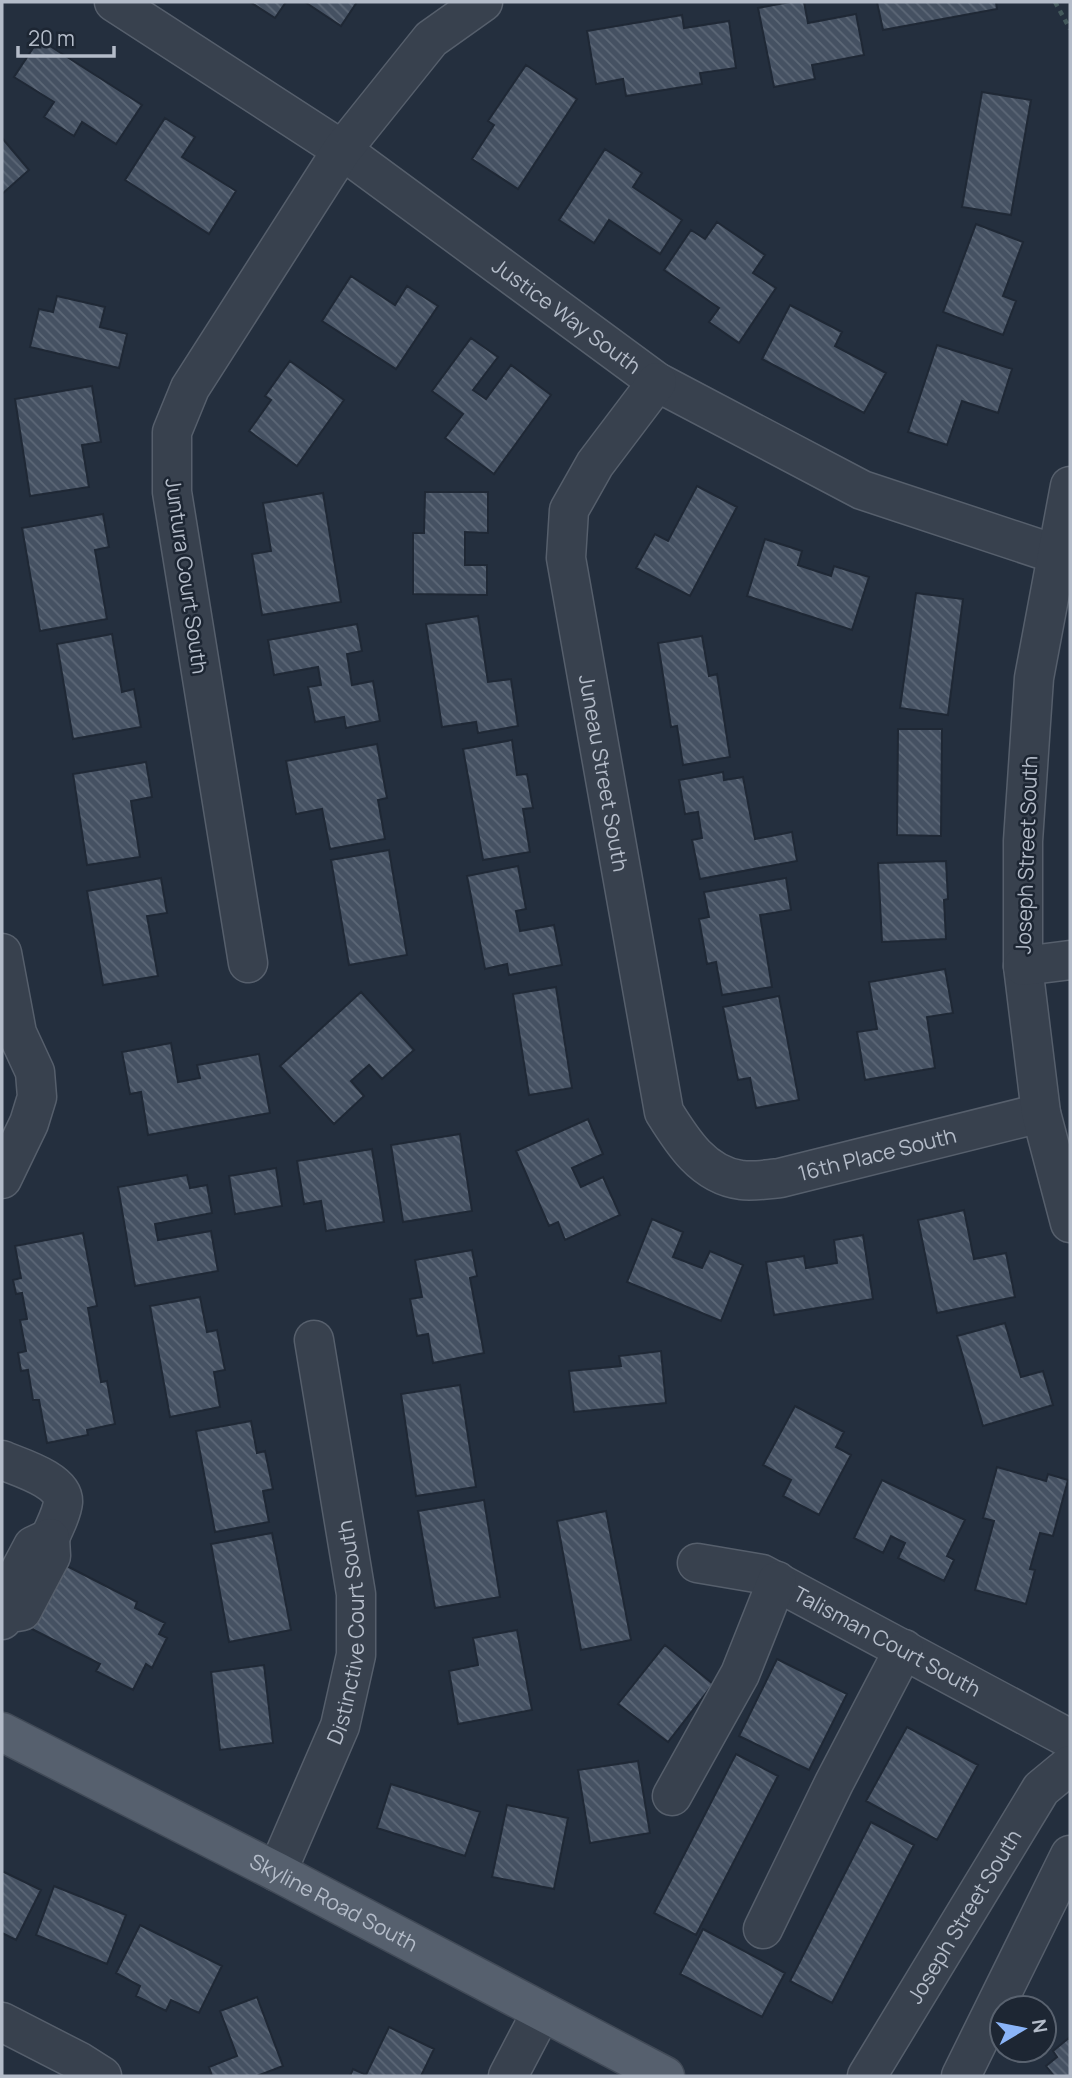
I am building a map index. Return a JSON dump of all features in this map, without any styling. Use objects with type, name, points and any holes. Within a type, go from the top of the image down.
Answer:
[{"type":"main road","name":"Skyline Road South","points":[[2,1732],[277,1872],[664,2076]]},
{"type":"street","name":"Justice Way South","points":[[114,2],[342,150],[657,382],[862,490],[1064,555]]},
{"type":"street","name":"Juntura Court South","points":[[248,963],[172,492],[172,432],[190,388],[342,150],[431,39],[483,2]]},
{"type":"street","name":"Juneau Street South","points":[[657,382],[595,464],[569,510],[566,558],[664,1112],[685,1147],[712,1170]]},
{"type":"street","name":"Joseph Street South","points":[[1070,486],[1064,555],[1034,678],[1023,841],[1023,967],[1041,1113],[1070,1223]]},
{"type":"street","points":[[2,953],[17,1033],[35,1072],[37,1097],[29,1123],[2,1180]]},
{"type":"street","points":[[1023,967],[1070,960]]},
{"type":"street","name":"16th Place South","points":[[712,1170],[740,1180],[780,1178],[1041,1113]]},
{"type":"street","name":"Distinctive Court South","points":[[277,1872],[340,1726],[356,1655],[356,1594],[314,1340]]},
{"type":"street","points":[[2,1460],[50,1481],[61,1491],[63,1499],[50,1538],[51,1556],[22,1611],[4,1617]]},
{"type":"street","name":"Talisman Court South","points":[[697,1563],[762,1574],[777,1581],[1070,1739]]},
{"type":"street","points":[[672,1796],[740,1674],[777,1581]]},
{"type":"street","points":[[763,1929],[834,1783],[904,1649]]},
{"type":"street","name":"Joseph Street South","points":[[867,2076],[1041,1788],[1070,1765]]},
{"type":"street","points":[[961,2076],[1070,1855]]},
{"type":"street","points":[[508,2076],[541,2012]]},
{"type":"street","points":[[2,2022],[102,2076]]},
{"type":"path","points":[[1055,2],[1070,29]]},
{"type":"building","points":[[250,2],[286,2],[275,18]]},
{"type":"building","points":[[305,2],[357,2],[341,26]]},
{"type":"building","points":[[804,2],[808,23],[856,14],[864,55],[812,65],[815,79],[774,87],[758,8]]},
{"type":"building","points":[[877,2],[996,2],[997,9],[883,30]]},
{"type":"building","points":[[682,15],[684,28],[729,21],[736,68],[700,73],[702,84],[626,96],[623,79],[596,84],[587,31]]},
{"type":"building","points":[[39,39],[142,105],[116,144],[82,122],[74,136],[44,117],[54,102],[14,77]]},
{"type":"building","points":[[526,65],[577,99],[518,189],[472,159],[494,125],[488,121]]},
{"type":"building","points":[[982,92],[1031,100],[1011,215],[962,207]]},
{"type":"building","points":[[165,118],[195,137],[182,157],[236,191],[209,234],[125,180]]},
{"type":"building","points":[[2,138],[29,170],[2,194]]},
{"type":"building","points":[[605,149],[642,173],[633,187],[682,220],[660,254],[609,220],[594,243],[559,220]]},
{"type":"building","points":[[717,222],[765,255],[753,273],[776,288],[739,343],[709,322],[719,308],[664,270],[691,230],[705,239]]},
{"type":"building","points":[[976,224],[1023,242],[1003,296],[1016,301],[1003,335],[943,312]]},
{"type":"building","points":[[351,276],[395,305],[407,286],[438,306],[396,369],[322,321]]},
{"type":"building","points":[[57,296],[105,307],[100,327],[127,334],[119,368],[30,347],[39,309],[53,312]]},
{"type":"building","points":[[790,305],[842,332],[835,346],[886,373],[864,413],[762,359]]},
{"type":"building","points":[[471,338],[498,357],[473,390],[486,399],[511,365],[551,395],[494,474],[445,438],[463,414],[432,391]]},
{"type":"building","points":[[937,345],[1012,369],[998,413],[962,401],[947,445],[908,432]]},
{"type":"building","points":[[290,361],[344,400],[297,466],[249,431],[271,400],[265,396]]},
{"type":"building","points":[[92,386],[101,442],[82,445],[89,487],[30,496],[15,399]]},
{"type":"building","points":[[697,486],[737,507],[690,596],[636,568],[655,534],[668,541]]},
{"type":"building","points":[[425,492],[488,492],[488,533],[465,532],[465,565],[487,565],[487,595],[413,594],[413,533],[424,533]]},
{"type":"building","points":[[323,493],[341,602],[262,615],[252,554],[271,551],[263,503]]},
{"type":"building","points":[[103,514],[109,547],[95,550],[107,619],[40,631],[22,528]]},
{"type":"building","points":[[765,539],[802,551],[798,565],[831,576],[834,566],[869,577],[852,630],[747,596]]},
{"type":"building","points":[[916,593],[963,599],[948,715],[900,708]]},
{"type":"building","points":[[478,616],[488,682],[511,679],[518,726],[478,733],[476,722],[442,727],[426,624]]},
{"type":"building","points":[[357,624],[362,651],[347,654],[352,685],[373,681],[380,721],[346,728],[344,717],[315,722],[308,687],[321,685],[318,667],[274,675],[268,640]]},
{"type":"building","points":[[112,634],[122,692],[134,689],[141,727],[73,739],[57,644]]},
{"type":"building","points":[[702,636],[709,676],[717,674],[730,757],[683,765],[677,726],[671,727],[658,643]]},
{"type":"building","points":[[898,729],[942,729],[941,836],[897,835]]},
{"type":"building","points":[[512,740],[517,775],[527,774],[533,808],[523,809],[530,852],[483,860],[463,749]]},
{"type":"building","points":[[377,744],[387,798],[378,800],[385,839],[330,849],[322,809],[296,814],[286,761]]},
{"type":"building","points":[[146,762],[152,797],[131,801],[140,857],[87,865],[73,774]]},
{"type":"building","points":[[723,772],[724,780],[743,777],[755,839],[792,832],[797,861],[700,879],[692,840],[702,838],[698,812],[685,814],[679,780]]},
{"type":"building","points":[[389,850],[407,955],[349,965],[331,860]]},
{"type":"building","points":[[946,861],[946,939],[882,942],[878,863]]},
{"type":"building","points":[[518,866],[526,909],[516,911],[520,931],[554,925],[562,965],[509,975],[507,964],[485,969],[467,876]]},
{"type":"building","points":[[161,878],[167,913],[147,916],[158,976],[103,985],[87,891]]},
{"type":"building","points":[[786,878],[791,910],[760,915],[772,987],[722,995],[716,962],[707,964],[699,919],[709,917],[704,892]]},
{"type":"building","points":[[945,969],[953,1013],[927,1017],[935,1068],[865,1080],[857,1032],[877,1029],[869,982]]},
{"type":"building","points":[[556,987],[572,1088],[529,1095],[513,994]]},
{"type":"building","points":[[361,992],[414,1050],[382,1079],[369,1065],[351,1081],[364,1096],[334,1124],[280,1066]]},
{"type":"building","points":[[779,996],[799,1100],[756,1108],[750,1078],[738,1080],[723,1007]]},
{"type":"building","points":[[171,1043],[178,1082],[200,1078],[197,1065],[259,1054],[270,1113],[148,1135],[141,1092],[130,1094],[122,1052]]},
{"type":"building","points":[[588,1119],[603,1154],[572,1168],[581,1187],[603,1177],[620,1215],[565,1240],[558,1222],[549,1226],[516,1151]]},
{"type":"building","points":[[460,1134],[472,1211],[403,1222],[391,1145]]},
{"type":"building","points":[[372,1149],[384,1222],[326,1231],[321,1201],[304,1204],[297,1161]]},
{"type":"building","points":[[276,1168],[282,1206],[235,1214],[229,1176]]},
{"type":"building","points":[[187,1175],[190,1188],[207,1185],[212,1213],[155,1224],[158,1240],[211,1231],[218,1271],[135,1286],[118,1187]]},
{"type":"building","points":[[964,1210],[974,1259],[1006,1253],[1015,1297],[937,1313],[918,1220]]},
{"type":"building","points":[[652,1219],[683,1232],[673,1257],[702,1268],[710,1251],[743,1265],[721,1321],[627,1282]]},
{"type":"building","points":[[83,1233],[97,1306],[88,1308],[101,1382],[107,1381],[115,1424],[87,1430],[88,1435],[47,1443],[39,1400],[33,1400],[28,1370],[21,1371],[18,1353],[26,1351],[20,1320],[27,1319],[22,1293],[16,1294],[13,1280],[21,1278],[15,1246]]},
{"type":"building","points":[[863,1235],[873,1299],[774,1315],[766,1262],[804,1256],[806,1268],[837,1263],[834,1240]]},
{"type":"building","points":[[472,1250],[477,1276],[470,1278],[484,1353],[433,1363],[428,1334],[417,1336],[410,1299],[422,1297],[415,1260]]},
{"type":"building","points":[[200,1297],[207,1332],[217,1330],[225,1370],[214,1372],[220,1407],[170,1417],[150,1306]]},
{"type":"building","points":[[1005,1323],[1021,1377],[1043,1371],[1053,1405],[983,1426],[957,1336]]},
{"type":"building","points":[[661,1351],[666,1403],[574,1412],[569,1371],[621,1366],[619,1356]]},
{"type":"building","points":[[460,1385],[476,1487],[416,1496],[401,1394]]},
{"type":"building","points":[[795,1406],[844,1432],[836,1447],[851,1455],[819,1515],[783,1496],[791,1480],[763,1465]]},
{"type":"building","points":[[251,1421],[257,1453],[265,1451],[273,1489],[263,1491],[269,1522],[215,1532],[196,1431]]},
{"type":"building","points":[[997,1467],[1046,1481],[1048,1474],[1068,1480],[1053,1536],[1040,1533],[1030,1569],[1035,1570],[1026,1604],[975,1590],[994,1521],[983,1518]]},
{"type":"building","points":[[882,1480],[965,1520],[947,1556],[954,1560],[944,1581],[898,1558],[905,1543],[891,1536],[883,1553],[854,1538]]},
{"type":"building","points":[[484,1500],[500,1597],[435,1608],[418,1511]]},
{"type":"building","points":[[606,1511],[631,1640],[581,1650],[557,1521]]},
{"type":"building","points":[[272,1533],[291,1630],[229,1642],[211,1544]]},
{"type":"building","points":[[65,1565],[137,1602],[135,1608],[165,1623],[159,1634],[167,1638],[152,1668],[146,1664],[133,1690],[96,1671],[100,1664],[32,1629]]},
{"type":"building","points":[[517,1630],[532,1710],[458,1724],[449,1671],[478,1665],[473,1638]]},
{"type":"building","points":[[665,1645],[713,1684],[668,1742],[618,1704]]},
{"type":"building","points":[[777,1659],[847,1694],[809,1770],[739,1736]]},
{"type":"building","points":[[264,1665],[273,1743],[220,1750],[211,1672]]},
{"type":"building","points":[[907,1727],[978,1765],[937,1840],[866,1801]]},
{"type":"building","points":[[736,1754],[778,1776],[696,1935],[654,1913]]},
{"type":"building","points":[[638,1761],[650,1833],[590,1843],[578,1770]]},
{"type":"building","points":[[391,1784],[480,1812],[465,1856],[377,1828]]},
{"type":"building","points":[[507,1805],[568,1818],[554,1889],[492,1877]]},
{"type":"building","points":[[871,1822],[914,1845],[832,2003],[790,1981]]},
{"type":"building","points":[[2,1871],[41,1890],[16,1940],[2,1933]]},
{"type":"building","points":[[54,1886],[126,1915],[107,1964],[36,1935]]},
{"type":"building","points":[[140,1925],[222,1966],[199,2013],[171,2000],[166,2011],[136,1996],[140,1986],[116,1973]]},
{"type":"building","points":[[703,1929],[785,1973],[762,2017],[680,1974]]},
{"type":"building","points":[[257,1997],[283,2066],[257,2076],[212,2076],[209,2067],[237,2056],[220,2011]]},
{"type":"building","points":[[389,2027],[434,2049],[421,2076],[350,2076],[353,2069],[366,2075]]},
{"type":"building","points":[[1070,2037],[1070,2076],[1054,2076],[1046,2066],[1058,2064],[1058,2047]]}]
